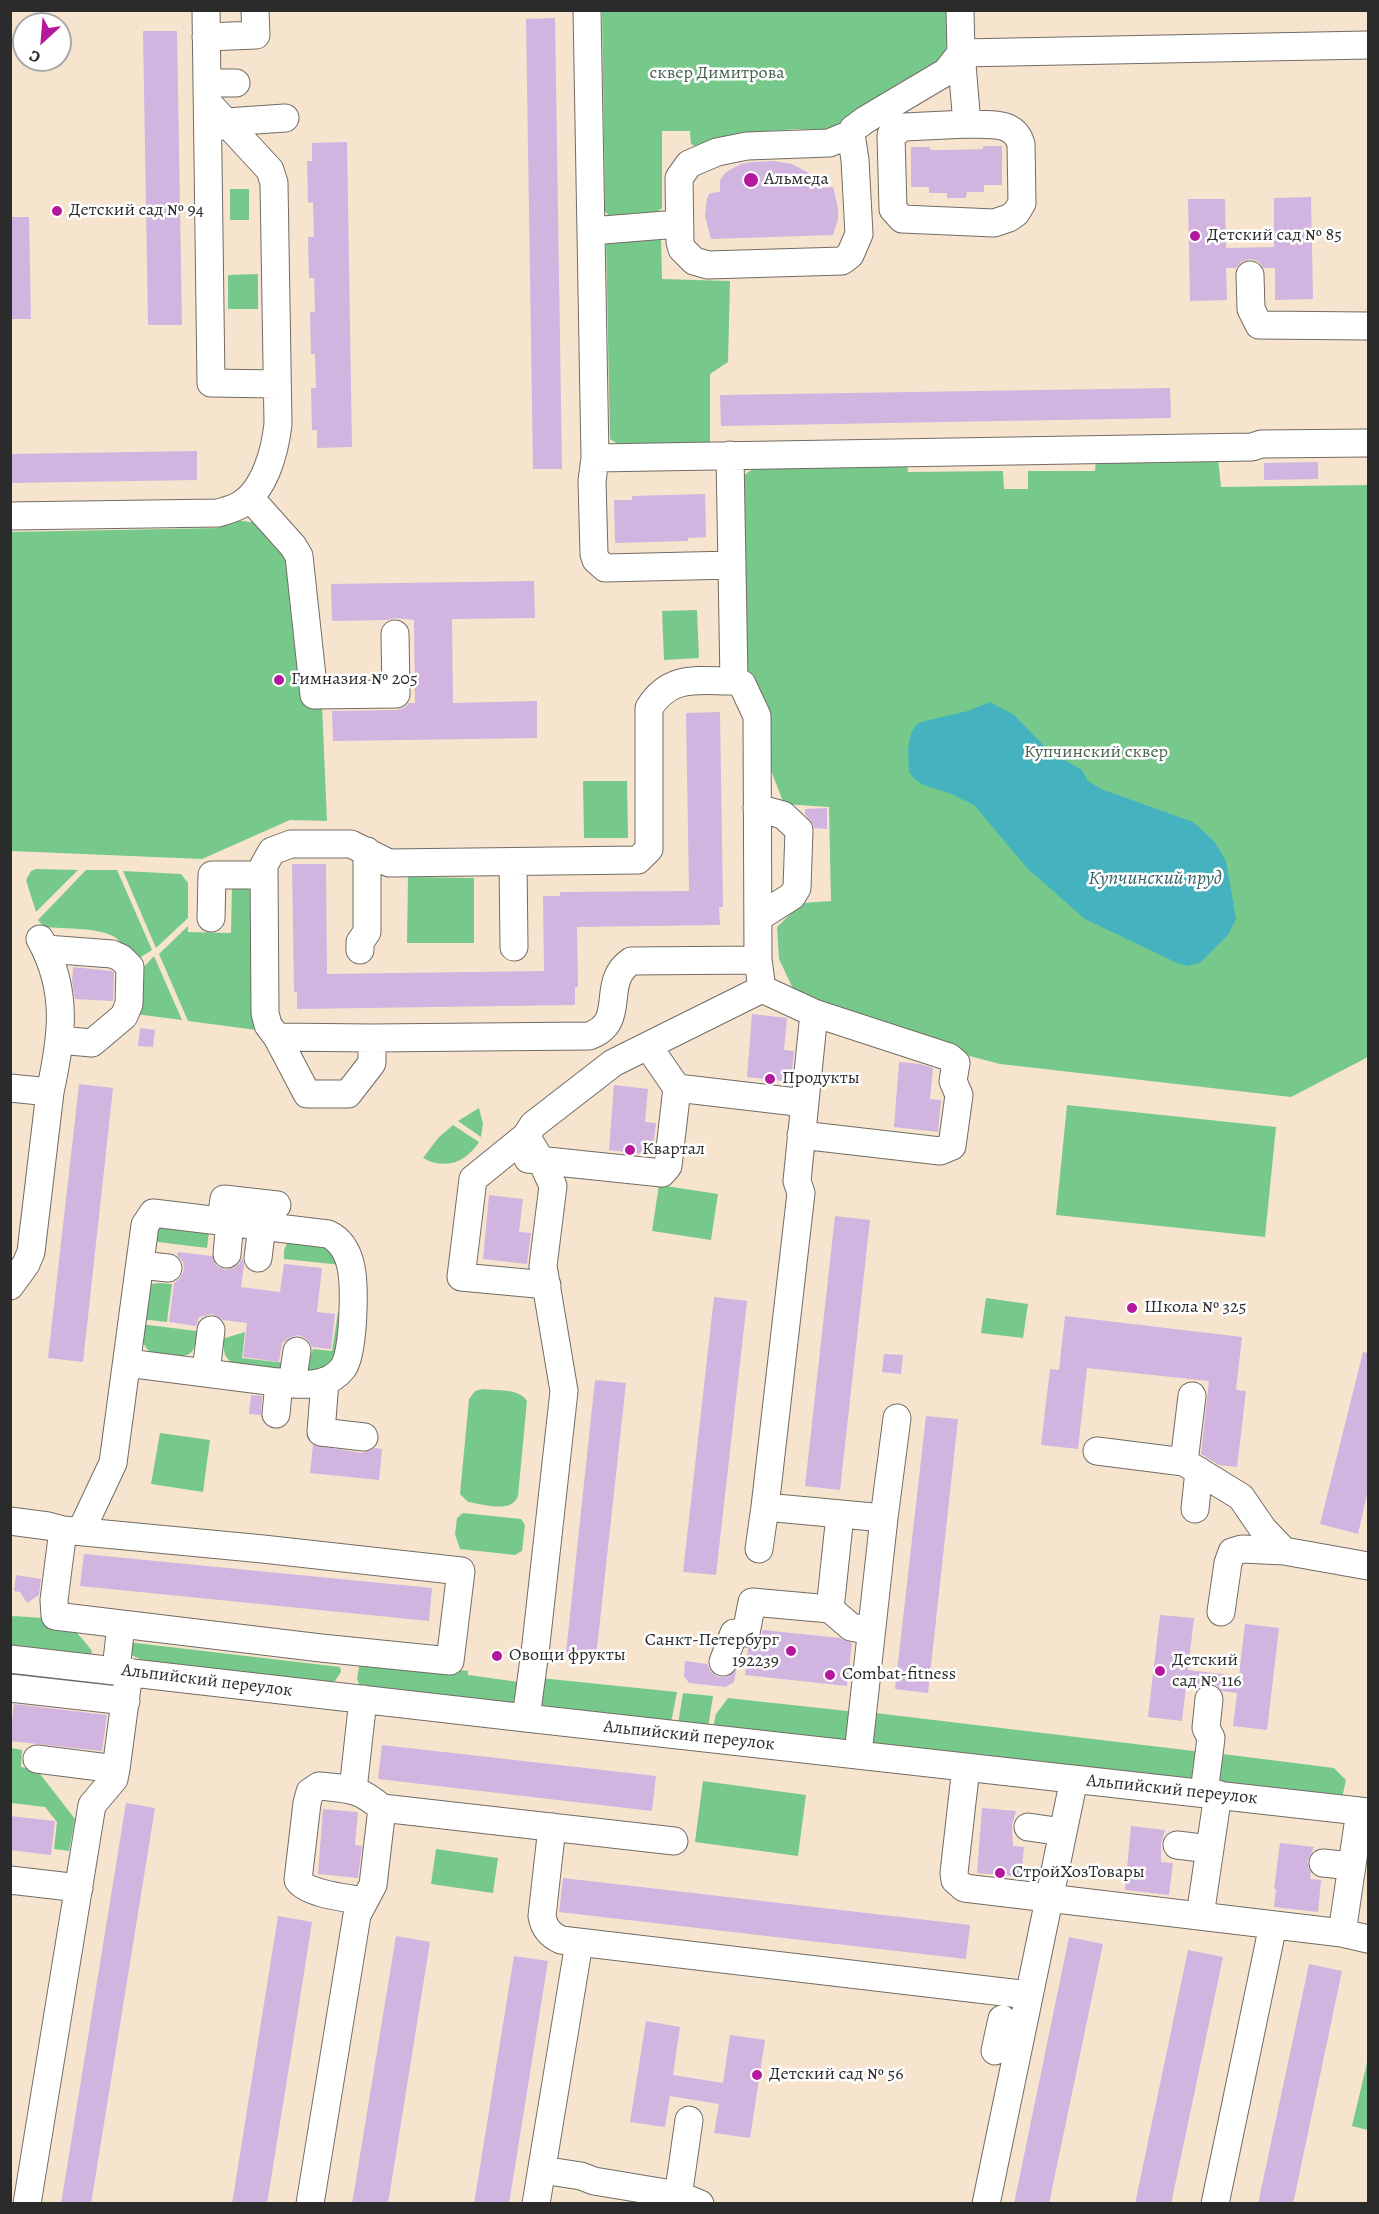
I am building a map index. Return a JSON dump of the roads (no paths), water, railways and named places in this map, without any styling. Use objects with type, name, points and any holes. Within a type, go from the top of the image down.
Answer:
[{"type":"street","points":[[255,10],[256,35],[206,24],[213,110],[212,383],[277,384]]},
{"type":"street","points":[[587,10],[595,458],[592,481],[594,554],[600,565],[605,568],[732,565]]},
{"type":"street","points":[[960,10],[961,53],[968,124]]},
{"type":"street","points":[[961,53],[1368,45]]},
{"type":"street","points":[[851,134],[830,143],[762,144],[733,148],[702,157],[689,164],[679,178],[678,224],[682,249],[694,261],[708,265],[842,261],[850,255],[859,234],[855,160],[851,134],[853,129],[946,72],[961,53]]},
{"type":"street","points":[[213,110],[236,83]]},
{"type":"street","points":[[213,110],[285,118]]},
{"type":"street","points":[[10,516],[218,513],[232,509],[250,498],[263,476],[276,441],[278,424],[274,183],[270,170],[213,110]]},
{"type":"street","points":[[968,124],[1001,125],[1015,132],[1019,137],[1022,198],[1020,208],[1009,218],[994,223],[902,219],[893,209],[891,135],[904,127],[968,124]]},
{"type":"street","points":[[591,231],[678,224]]},
{"type":"street","points":[[1250,275],[1251,309],[1259,326],[1368,326]]},
{"type":"street","points":[[595,458],[730,455],[1015,463],[1368,443]]},
{"type":"street","points":[[730,455],[734,681]]},
{"type":"street","points":[[250,498],[293,546],[299,556],[314,696],[396,694],[395,634]]},
{"type":"street","points":[[372,1038],[372,1063],[348,1094],[318,1102],[307,1094],[277,1037],[268,1025],[265,1013],[264,865],[272,851],[291,844],[351,844],[389,863],[638,860],[649,849],[649,708],[662,692],[682,681],[734,681],[742,684],[757,716],[758,960],[762,989]]},
{"type":"street","points":[[757,808],[783,815],[799,830],[808,868],[792,896],[759,917]]},
{"type":"street","points":[[360,950],[360,942],[367,932],[367,851]]},
{"type":"street","points":[[513,862],[514,947]]},
{"type":"street","points":[[211,918],[212,875],[264,875]]},
{"type":"street","points":[[10,1286],[26,1264],[31,1252],[50,1092],[56,1070],[59,1040],[62,1004],[58,979],[43,944],[112,954],[126,963],[132,973],[129,1004],[124,1016],[92,1043],[59,1040]]},
{"type":"street","points":[[277,1037],[589,1036],[600,1031],[610,1017],[617,974],[631,961],[758,960]]},
{"type":"street","points":[[762,989],[814,1013],[948,1057],[956,1063],[953,1081],[959,1095],[952,1146],[940,1151],[801,1135]]},
{"type":"street","points":[[547,1285],[508,1292],[461,1277],[473,1179],[526,1136],[533,1125],[613,1063],[762,989]]},
{"type":"street","points":[[759,1550],[801,1193],[796,1180],[814,1013]]},
{"type":"street","points":[[501,1154],[542,1162],[662,1173],[668,1166],[677,1088],[648,1046]]},
{"type":"street","points":[[10,1088],[50,1092]]},
{"type":"street","points":[[677,1088],[805,1103]]},
{"type":"street","points":[[526,1136],[553,1186],[543,1266],[556,1332],[564,1402],[526,1718]]},
{"type":"street","points":[[127,1363],[188,1373],[314,1385],[342,1370],[349,1353],[352,1293],[351,1268],[339,1242],[328,1234],[224,1199],[227,1254]]},
{"type":"street","points":[[27,1518],[72,1531],[461,1571],[450,1661],[350,1652],[55,1616],[54,1600],[72,1531],[113,1463],[145,1225],[153,1213],[226,1221]]},
{"type":"street","points":[[258,1258],[269,1215]]},
{"type":"street","points":[[140,1265],[168,1268]]},
{"type":"street","points":[[188,1373],[211,1330]]},
{"type":"street","points":[[276,1414],[297,1351]]},
{"type":"street","points":[[325,1381],[321,1432],[364,1437]]},
{"type":"street","points":[[1192,1396],[1192,1467],[1195,1509]]},
{"type":"street","points":[[858,1754],[897,1418]]},
{"type":"street","points":[[1097,1451],[1192,1467],[1241,1497],[1263,1529],[1284,1551]]},
{"type":"street","points":[[765,1507],[884,1518]]},
{"type":"street","points":[[830,1609],[840,1515]]},
{"type":"street","points":[[1221,1612],[1232,1552],[1242,1549],[1284,1551],[1368,1566]]},
{"type":"street","points":[[723,1662],[734,1633],[746,1633],[752,1602],[830,1609],[851,1627],[871,1630]]},
{"type":"street","points":[[27,2204],[92,1805],[114,1779],[116,1769],[126,1701],[122,1671],[121,1624]]},
{"type":"street","points":[[350,1652],[354,1698],[353,1790]]},
{"type":"street","name":"Альпийский переулок","points":[[10,1659],[1364,1811]]},
{"type":"street","points":[[10,1688],[126,1701]]},
{"type":"street","points":[[1200,1916],[1210,1849],[1211,1738],[1206,1728],[1209,1699]]},
{"type":"street","points":[[37,1759],[116,1769]]},
{"type":"street","points":[[966,1767],[955,1880],[964,1888],[1200,1916],[1267,1932],[1342,1933],[1368,1939]]},
{"type":"street","points":[[986,2204],[1006,2019],[1050,1899],[1074,1779]]},
{"type":"street","points":[[364,1901],[310,1890],[300,1883],[298,1875],[307,1803],[310,1792],[320,1786],[366,1794],[382,1808],[546,1836],[674,1841]]},
{"type":"street","points":[[310,2204],[346,1935],[373,1885],[382,1808]]},
{"type":"street","points":[[1342,1933],[1352,1866],[1364,1811]]},
{"type":"street","points":[[1028,1827],[1063,1832]]},
{"type":"street","points":[[546,1836],[543,1923],[555,1938],[1006,2019]]},
{"type":"street","points":[[1177,1845],[1210,1849]]},
{"type":"street","points":[[1323,1863],[1352,1866]]},
{"type":"street","points":[[10,1880],[79,1888]]},
{"type":"street","points":[[1215,2204],[1267,1932]]},
{"type":"street","points":[[537,2204],[579,1943]]},
{"type":"street","points":[[542,2170],[581,2176],[594,2181],[685,2201],[689,2120]]},
{"type":"water","name":"Купчинский пруд","points":[[990,702],[1014,715],[1049,751],[1082,770],[1088,781],[1101,789],[1193,822],[1214,841],[1226,861],[1236,919],[1228,935],[1200,963],[1187,966],[1175,962],[1085,919],[1028,869],[974,805],[921,784],[912,776],[909,772],[908,749],[911,733],[917,724],[968,711]]},
{"type":"place","name":"Альмеда","points":[[751,180]]},
{"type":"place","name":"Детский сад № 94","points":[[57,211]]},
{"type":"place","name":"Детский сад № 85","points":[[1195,236]]},
{"type":"place","name":"Гимназия № 205","points":[[279,680]]},
{"type":"place","name":"Продукты","points":[[770,1079]]},
{"type":"place","name":"Квартал","points":[[630,1150]]},
{"type":"place","name":"Школа № 325","points":[[1132,1308]]},
{"type":"place","name":"Санкт-Петербург 192239","points":[[791,1651]]},
{"type":"place","name":"Овощи фрукты","points":[[497,1656]]},
{"type":"place","name":"Детский сад № 116","points":[[1160,1671]]},
{"type":"place","name":"Combat-fitness","points":[[830,1675]]},
{"type":"place","name":"СтройХозТовары","points":[[1000,1873]]},
{"type":"place","name":"Детский сад № 56","points":[[757,2075]]},
{"type":"park label","name":"сквер Димитрова","points":[[717,74]]},
{"type":"park label","name":"Купчинский сквер","points":[[1096,753]]}]
